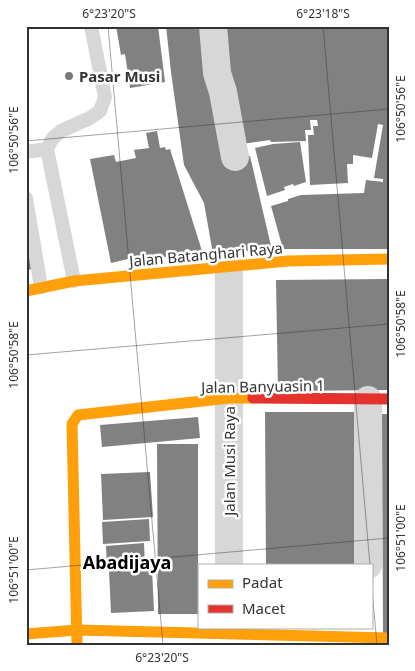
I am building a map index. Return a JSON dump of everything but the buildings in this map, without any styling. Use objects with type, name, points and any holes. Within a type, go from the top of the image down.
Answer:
[{"type":"street","points":[[213,26],[217,73],[223,92],[235,157]]},
{"type":"street","name":"Jalan Batanghari Raya","points":[[26,291],[74,281],[288,261],[389,260]]},
{"type":"street","name":"Jalan Musi Raya","points":[[229,564],[230,267]]},
{"type":"street","name":"Jalan Banyuasin 1","points":[[77,630],[72,424],[78,415],[229,398],[378,400]]},
{"type":"street","points":[[368,564],[378,400]]},
{"type":"street","points":[[26,634],[77,630],[229,636],[373,637]]},
{"type":"street","points":[[77,630],[77,645]]},
{"type":"lane","points":[[74,281],[47,149],[53,138],[61,131],[90,118],[100,111],[105,97],[91,26]]},
{"type":"lane","points":[[26,152],[47,149]]},
{"type":"lane","points":[[26,198],[41,287]]},
{"type":"traffic: slow","points":[[26,291],[74,281],[288,261],[389,259]]},
{"type":"traffic: slow","points":[[77,645],[72,424],[78,415],[229,398],[253,398]]},
{"type":"traffic: slow","points":[[26,634],[77,630],[389,638]]},
{"type":"traffic: jam","points":[[253,398],[389,399]]},
{"type":"place","name":"Pasar Musi","points":[[69,76]]},
{"type":"district","name":"Abadijaya","points":[[127,562]]}]
